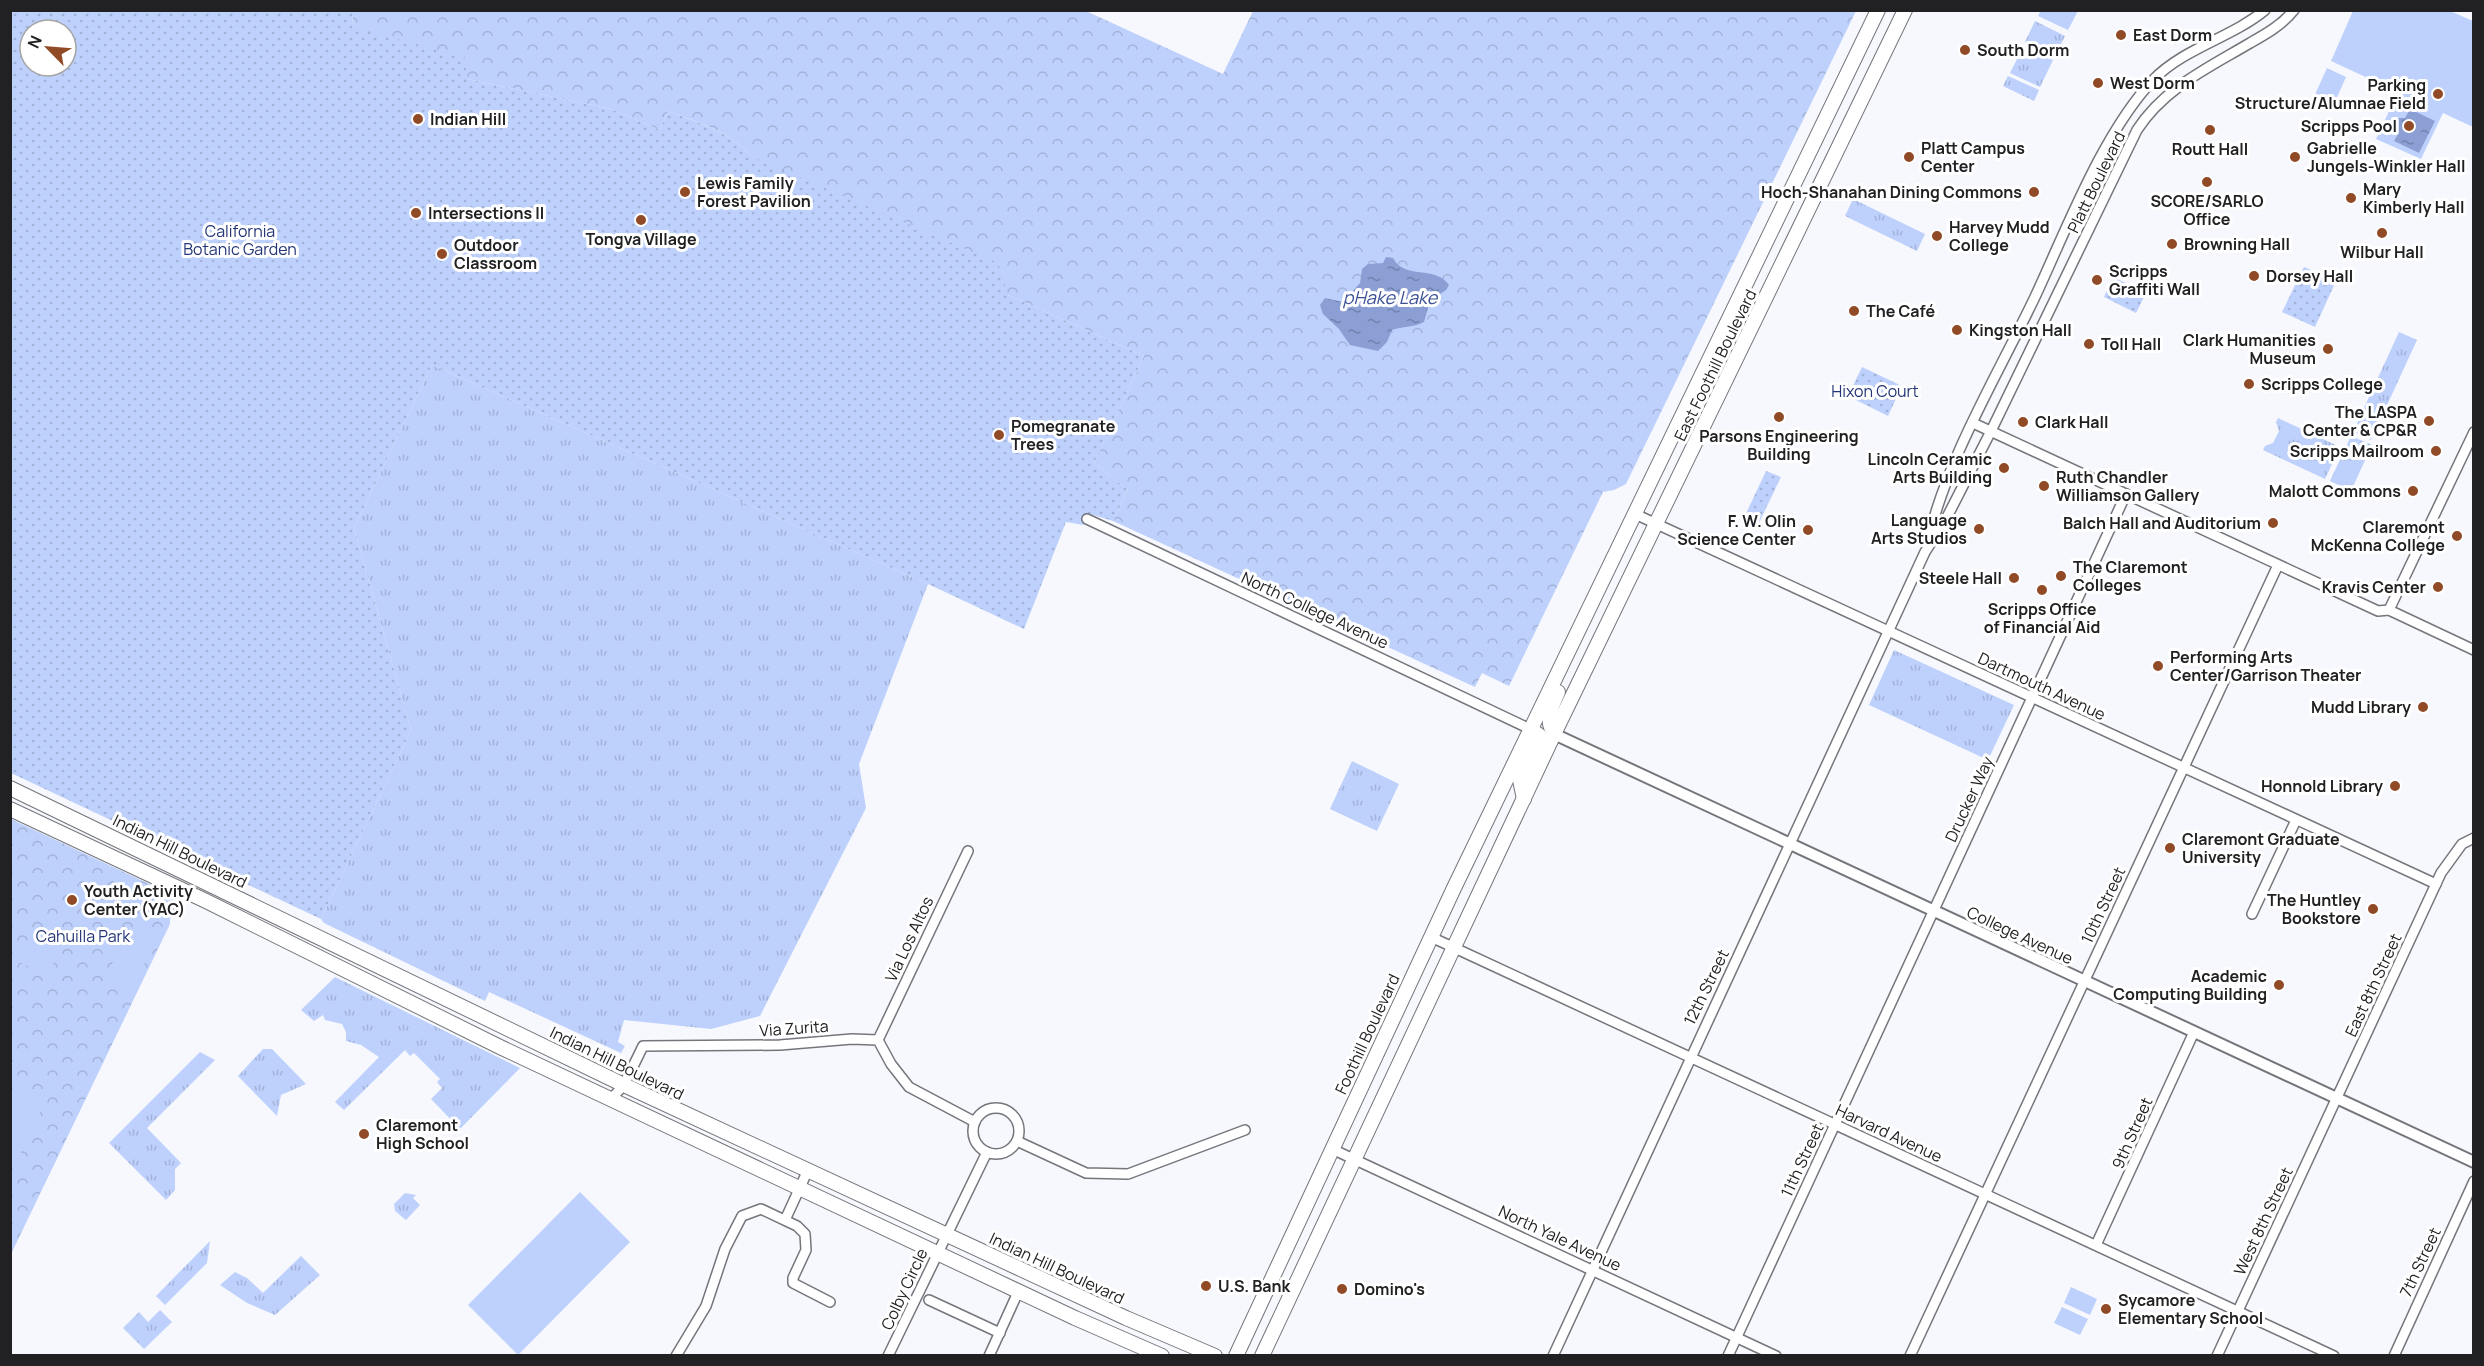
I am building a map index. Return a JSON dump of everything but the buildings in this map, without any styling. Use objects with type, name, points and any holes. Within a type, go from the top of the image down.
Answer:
[{"type":"main road","name":"East Foothill Boulevard","points":[[1530,729],[1878,10]]},
{"type":"main road","name":"East Foothill Boulevard","points":[[1554,734],[1905,10]]},
{"type":"main road","points":[[1262,1356],[1554,734],[1548,723],[1548,716],[1563,680],[1566,657]]},
{"type":"main road","points":[[1524,799],[1519,786],[1520,780],[1539,735],[1530,729]]},
{"type":"main road","name":"Foothill Boulevard","points":[[1236,1356],[1530,729]]},
{"type":"main road","name":"Indian Hill Boulevard","points":[[10,788],[624,1085],[1126,1318],[1215,1356]]},
{"type":"main road","name":"Indian Hill Boulevard","points":[[10,809],[611,1099],[1162,1356]]},
{"type":"street","name":"Platt Boulevard","points":[[1925,552],[1933,516],[1973,423],[2102,156],[2134,102],[2155,78],[2176,62],[2265,10]]},
{"type":"street","name":"Platt Boulevard","points":[[1887,631],[1925,552],[1945,521],[1991,431],[2146,116],[2187,80],[2270,31],[2295,10]]},
{"type":"street","points":[[1973,423],[2378,611],[2389,610],[2474,650]]},
{"type":"street","points":[[2389,610],[2474,432]]},
{"type":"street","points":[[2032,698],[2126,494]]},
{"type":"street","name":"Dartmouth Avenue","points":[[1635,514],[2436,884]]},
{"type":"street","name":"North College Avenue","points":[[1087,519],[1530,729]]},
{"type":"street","name":"10th Street","points":[[1910,1356],[2278,565]]},
{"type":"street","name":"12th Street","points":[[1552,1356],[1887,631]]},
{"type":"street","name":"Drucker Way","points":[[1933,911],[2032,698]]},
{"type":"street","name":"College Avenue","points":[[1554,734],[2474,1162]]},
{"type":"street","points":[[2252,914],[2296,820]]},
{"type":"street","name":"East 8th Street","points":[[2337,1099],[2449,858],[2462,844],[2474,838]]},
{"type":"street","name":"Via Los Altos","points":[[878,1040],[968,851]]},
{"type":"street","name":"11th Street","points":[[1728,1356],[1933,911]]},
{"type":"street","name":"Harvard Avenue","points":[[1431,937],[2334,1356]]},
{"type":"street","name":"9th Street","points":[[2096,1245],[2194,1032]]},
{"type":"street","name":"Via Zurita","points":[[611,1099],[624,1085],[643,1046],[780,1045],[852,1038],[878,1040]]},
{"type":"street","points":[[878,1040],[891,1064],[909,1087],[975,1122]]},
{"type":"street","name":"West 8th Street","points":[[2217,1356],[2337,1099]]},
{"type":"street","points":[[988,1110],[1006,1110],[1018,1123],[1017,1141],[1004,1153],[987,1152],[975,1139],[975,1122],[988,1110]]},
{"type":"street","points":[[1017,1141],[1086,1173],[1128,1174],[1245,1130]]},
{"type":"street","name":"North Yale Avenue","points":[[1332,1149],[1776,1356]]},
{"type":"street","name":"Colby Circle","points":[[888,1356],[987,1152]]},
{"type":"street","points":[[785,1220],[808,1170]]},
{"type":"street","name":"7th Street","points":[[2394,1356],[2474,1181]]},
{"type":"street","points":[[676,1356],[706,1306],[725,1249],[742,1216],[761,1209],[785,1220],[805,1233],[807,1241],[793,1283],[830,1302]]},
{"type":"street","points":[[989,1356],[1019,1290]]},
{"type":"street","points":[[930,1300],[1000,1333]]},
{"type":"green space","points":[[353,10],[1086,11],[1223,74],[1253,11],[1856,11],[1626,484],[1603,492],[1509,686],[1482,673],[1475,687],[1113,521],[1128,490],[1094,463],[1144,356],[1008,295],[751,156],[734,140],[702,124],[668,111],[660,130],[611,109],[467,79],[352,27]]},
{"type":"green space","points":[[2041,10],[2078,11],[2068,30],[2038,16]]},
{"type":"green space","name":"California Botanic Garden","points":[[11,11],[353,11],[352,27],[465,57],[467,79],[611,109],[660,130],[668,111],[712,129],[734,140],[751,156],[998,263],[1008,295],[1144,356],[1094,463],[1128,490],[1113,521],[1090,514],[1084,525],[1066,522],[1024,629],[928,584],[432,365],[354,528],[411,730],[321,919],[11,773]]},
{"type":"green space","name":"Parking Structure/Alumnae Field","points":[[2353,11],[2450,11],[2473,21],[2473,127],[2443,113],[2421,159],[2376,139],[2398,92],[2331,61]]},
{"type":"green space","points":[[2035,21],[2065,36],[2055,56],[2025,42]]},
{"type":"green space","points":[[2023,47],[2053,60],[2040,87],[2010,73]]},
{"type":"green space","points":[[2327,68],[2346,77],[2331,111],[2312,101]]},
{"type":"green space","points":[[2008,76],[2039,90],[2034,101],[2003,86]]},
{"type":"green space","points":[[1853,199],[1925,234],[1917,251],[1845,216]]},
{"type":"green space","points":[[2304,267],[2336,281],[2315,327],[2282,312]]},
{"type":"green space","points":[[2113,277],[2146,293],[2136,313],[2104,297]]},
{"type":"green space","points":[[2399,332],[2417,340],[2371,440],[2353,432]]},
{"type":"green space","points":[[432,365],[928,584],[859,764],[866,808],[760,1016],[711,1029],[624,1020],[618,1042],[625,1046],[621,1053],[489,992],[485,1001],[324,923],[321,919],[411,730],[354,528]]},
{"type":"green space","name":"Hixon Court","points":[[1862,367],[1902,386],[1888,416],[1848,396]]},
{"type":"green space","points":[[2278,418],[2340,447],[2325,479],[2263,450],[2265,446],[2273,443],[2279,431],[2276,422]]},
{"type":"green space","points":[[2351,436],[2372,445],[2351,491],[2330,481]]},
{"type":"green space","points":[[1766,471],[1781,477],[1756,529],[1742,522]]},
{"type":"green space","points":[[1894,650],[2014,705],[1988,760],[1869,705]]},
{"type":"green space","points":[[1352,761],[1399,784],[1377,831],[1330,809]]},
{"type":"green space","name":"Cahuilla Park","points":[[11,819],[177,897],[178,901],[170,924],[11,1254]]},
{"type":"green space","points":[[148,925],[152,928],[156,940],[139,975],[127,991],[105,983],[112,964],[134,933],[131,931]]},
{"type":"green space","points":[[24,939],[57,955],[48,975],[14,960]]},
{"type":"green space","points":[[335,977],[520,1068],[460,1129],[431,1099],[442,1088],[437,1082],[440,1079],[414,1053],[410,1056],[405,1050],[344,1110],[335,1102],[379,1057],[361,1045],[346,1041],[346,1032],[342,1024],[325,1020],[323,1015],[314,1021],[301,1010]]},
{"type":"green space","points":[[263,1049],[272,1049],[306,1084],[281,1095],[277,1116],[238,1076]]},
{"type":"green space","points":[[200,1052],[215,1060],[147,1128],[181,1163],[175,1169],[175,1190],[166,1200],[109,1143]]},
{"type":"green space","points":[[11,1089],[37,1101],[41,1111],[15,1165],[11,1164]]},
{"type":"green space","points":[[580,1192],[630,1242],[518,1355],[468,1305]]},
{"type":"green space","points":[[405,1193],[416,1195],[413,1198],[420,1205],[406,1220],[395,1211],[394,1204]]},
{"type":"green space","points":[[210,1241],[207,1263],[165,1305],[156,1296]]},
{"type":"green space","points":[[301,1256],[320,1275],[275,1315],[247,1303],[220,1285],[235,1272],[247,1278],[263,1293]]},
{"type":"green space","points":[[2071,1287],[2097,1299],[2090,1315],[2064,1303]]},
{"type":"green space","points":[[2062,1307],[2088,1319],[2080,1335],[2054,1323]]},
{"type":"green space","points":[[160,1310],[172,1322],[144,1349],[123,1328],[139,1312],[148,1322]]},
{"type":"water","points":[[2410,109],[2435,121],[2419,153],[2394,141],[2399,132],[2394,129],[2394,122],[2397,118],[2405,118]]},
{"type":"water","name":"pHake Lake","points":[[1386,257],[1393,258],[1405,269],[1436,275],[1449,285],[1446,290],[1430,301],[1424,322],[1392,330],[1387,342],[1378,351],[1350,345],[1339,329],[1323,314],[1320,305],[1325,298],[1343,302],[1360,283],[1362,269],[1368,264],[1383,263]]},
{"type":"place","name":"East Dorm","points":[[2121,35]]},
{"type":"place","name":"South Dorm","points":[[1965,50]]},
{"type":"place","name":"West Dorm","points":[[2098,83]]},
{"type":"place","name":"Parking Structure/Alumnae Field","points":[[2438,94]]},
{"type":"place","name":"Indian Hill","points":[[418,119]]},
{"type":"place","name":"Scripps Pool","points":[[2409,126]]},
{"type":"place","name":"Routt Hall","points":[[2210,130]]},
{"type":"place","name":"Platt Campus Center","points":[[1909,157]]},
{"type":"place","name":"Gabrielle Jungels-Winkler Hall","points":[[2295,157]]},
{"type":"place","name":"SCORE/SARLO Office","points":[[2207,182]]},
{"type":"place","name":"Lewis Family Forest Pavilion","points":[[685,192]]},
{"type":"place","name":"Hoch-Shanahan Dining Commons","points":[[2034,192]]},
{"type":"place","name":"Mary Kimberly Hall","points":[[2351,198]]},
{"type":"place","name":"Intersections II","points":[[416,213]]},
{"type":"place","name":"Tongva Village","points":[[641,220]]},
{"type":"place","name":"Wilbur Hall","points":[[2382,233]]},
{"type":"place","name":"Harvey Mudd College","points":[[1937,236]]},
{"type":"place","name":"Browning Hall","points":[[2172,244]]},
{"type":"place","name":"Outdoor Classroom","points":[[442,254]]},
{"type":"place","name":"Dorsey Hall","points":[[2254,276]]},
{"type":"place","name":"Scripps Graffiti Wall","points":[[2097,280]]},
{"type":"place","name":"The Café","points":[[1854,311]]},
{"type":"place","name":"Kingston Hall","points":[[1957,330]]},
{"type":"place","name":"Toll Hall","points":[[2089,344]]},
{"type":"place","name":"Clark Humanities Museum","points":[[2328,349]]},
{"type":"place","name":"Scripps College","points":[[2249,384]]},
{"type":"place","name":"Parsons Engineering Building","points":[[1779,417]]},
{"type":"place","name":"The LASPA Center & CP&R","points":[[2429,421]]},
{"type":"place","name":"Clark Hall","points":[[2023,422]]},
{"type":"place","name":"Pomegranate Trees","points":[[999,435]]},
{"type":"place","name":"Scripps Mailroom","points":[[2436,451]]},
{"type":"place","name":"Lincoln Ceramic Arts Building","points":[[2004,468]]},
{"type":"place","name":"Ruth Chandler Williamson Gallery","points":[[2044,486]]},
{"type":"place","name":"Malott Commons","points":[[2413,491]]},
{"type":"place","name":"Balch Hall and Auditorium","points":[[2273,523]]},
{"type":"place","name":"Language Arts Studios","points":[[1979,529]]},
{"type":"place","name":"F. W. Olin Science Center","points":[[1808,530]]},
{"type":"place","name":"Claremont McKenna College","points":[[2457,536]]},
{"type":"place","name":"The Claremont Colleges","points":[[2061,576]]},
{"type":"place","name":"Steele Hall","points":[[2014,578]]},
{"type":"place","name":"Kravis Center","points":[[2438,587]]},
{"type":"place","name":"Scripps Office of Financial Aid","points":[[2042,590]]},
{"type":"place","name":"Performing Arts Center/Garrison Theater","points":[[2158,666]]},
{"type":"place","name":"Mudd Library","points":[[2423,707]]},
{"type":"place","name":"Honnold Library","points":[[2395,786]]},
{"type":"place","name":"Claremont Graduate University","points":[[2170,848]]},
{"type":"place","name":"Youth Activity Center (YAC)","points":[[72,900]]},
{"type":"place","name":"The Huntley Bookstore","points":[[2373,909]]},
{"type":"place","name":"Academic Computing Building","points":[[2279,985]]},
{"type":"place","name":"Claremont High School","points":[[364,1134]]},
{"type":"place","name":"U.S. Bank","points":[[1206,1286]]},
{"type":"place","name":"Domino's","points":[[1342,1289]]},
{"type":"place","name":"Sycamore Elementary School","points":[[2106,1309]]}]
